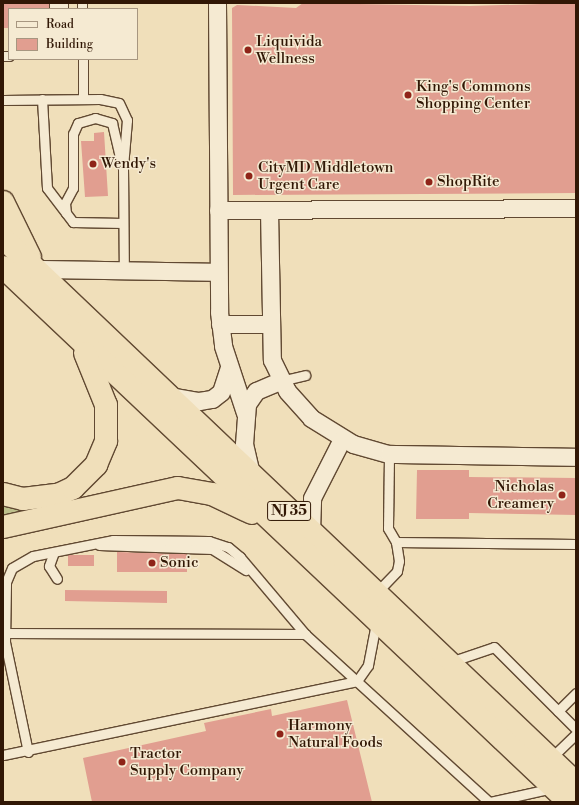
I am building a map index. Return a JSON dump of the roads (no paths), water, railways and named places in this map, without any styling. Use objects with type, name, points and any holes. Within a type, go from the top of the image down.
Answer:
[{"type":"highway","points":[[3,202],[20,277]]},
{"type":"highway","name":"NJ 35","points":[[3,238],[20,277],[76,336],[376,621],[562,795]]},
{"type":"highway","name":"NJ 35","points":[[3,267],[20,277],[170,396],[576,783]]},
{"type":"highway","points":[[3,494],[23,500],[58,495],[88,476],[104,450],[108,426],[106,405],[94,369],[76,336]]},
{"type":"highway","points":[[3,527],[178,488],[231,501],[279,528]]},
{"type":"street","points":[[217,3],[218,272],[220,324],[229,368],[245,413]]},
{"type":"street","points":[[218,210],[576,208]]},
{"type":"street","points":[[269,210],[269,324],[272,360],[280,381],[305,412],[342,439],[363,449],[389,454],[576,457]]},
{"type":"street","points":[[20,277],[124,272],[218,272]]},
{"type":"street","points":[[220,324],[269,324]]},
{"type":"street","points":[[170,396],[199,401],[212,399],[221,392],[229,368]]},
{"type":"street","points":[[251,474],[244,444],[245,413],[252,395],[280,381]]},
{"type":"street","points":[[311,531],[312,498],[342,439]]},
{"type":"lane","points":[[83,60],[83,99]]},
{"type":"lane","points":[[3,100],[111,100],[124,111],[127,147],[122,167]]},
{"type":"lane","points":[[42,100],[45,184],[68,219],[79,223],[124,223]]},
{"type":"lane","points":[[68,219],[65,203],[73,188],[73,134],[78,123],[95,118],[112,123],[122,167],[124,272]]},
{"type":"lane","points":[[280,381],[305,375]]},
{"type":"lane","points":[[376,592],[397,570],[396,542],[388,528],[389,454]]},
{"type":"lane","points":[[396,542],[576,544]]},
{"type":"lane","points":[[28,752],[5,642],[7,633],[9,572],[28,558],[92,544],[212,549],[255,577],[305,634],[490,802],[562,795]]},
{"type":"lane","points":[[54,552],[49,566],[56,579]]},
{"type":"lane","points":[[3,755],[28,752],[357,681],[368,665],[376,621]]},
{"type":"lane","points":[[7,633],[305,634]]},
{"type":"lane","points":[[449,662],[494,647],[576,729]]},
{"type":"lane","points":[[558,711],[576,693]]},
{"type":"lane","points":[[550,759],[576,734]]},
{"type":"place","name":"Liquivida Wellness","points":[[248,50]]},
{"type":"place","name":"King's Commons Shopping Center","points":[[408,95]]},
{"type":"place","name":"Wendy's","points":[[93,164]]},
{"type":"place","name":"CityMD Middletown Urgent Care","points":[[249,176]]},
{"type":"place","name":"ShopRite","points":[[429,182]]},
{"type":"place","name":"Nicholas Creamery","points":[[562,495]]},
{"type":"place","name":"Sonic","points":[[152,563]]},
{"type":"place","name":"Harmony Natural Foods","points":[[280,734]]},
{"type":"place","name":"Tractor Supply Company","points":[[122,762]]}]
